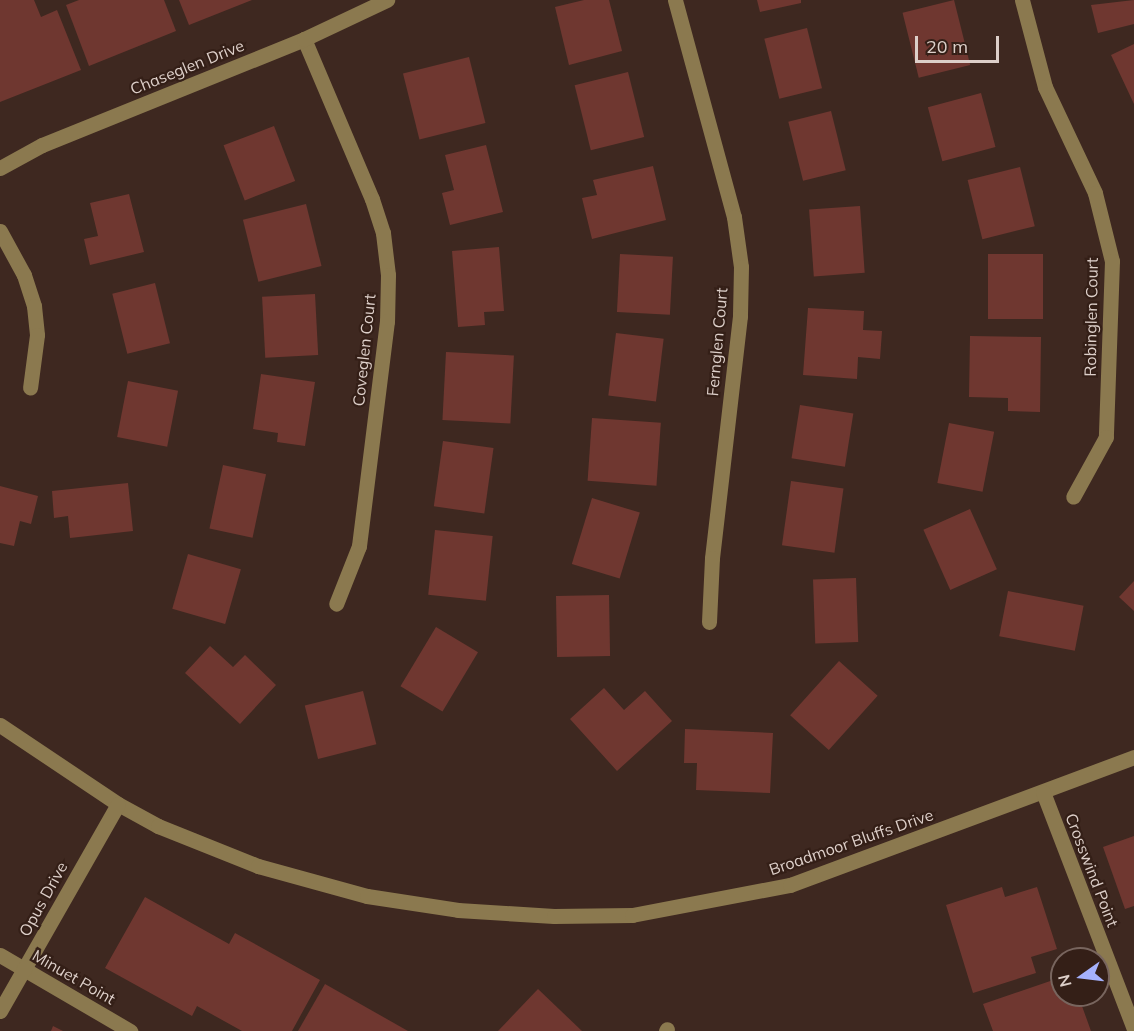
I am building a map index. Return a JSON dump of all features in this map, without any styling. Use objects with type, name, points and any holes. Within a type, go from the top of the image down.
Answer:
[{"type":"street","name":"Chaseglen Drive","points":[[0,168],[42,145],[304,39],[387,0]]},
{"type":"street","name":"Fernglen Court","points":[[675,0],[734,217],[741,267],[740,316],[712,558],[709,622]]},
{"type":"street","name":"Robinglen Court","points":[[1022,0],[1045,87],[1095,193],[1112,261],[1106,437],[1073,497]]},
{"type":"street","name":"Coveglen Court","points":[[304,39],[372,199],[383,233],[388,275],[387,321],[358,546],[336,603]]},
{"type":"street","points":[[0,231],[24,275],[34,306],[37,335],[30,388]]},
{"type":"street","name":"Broadmoor Bluffs Drive","points":[[0,725],[118,804],[158,826],[258,866],[367,896],[458,910],[599,915],[632,915],[709,903],[790,885],[1134,757]]},
{"type":"street","name":"Crosswind Point","points":[[1043,792],[1128,993],[1134,1029]]},
{"type":"street","name":"Opus Drive","points":[[0,1011],[118,804]]},
{"type":"street","name":"Minuet Point","points":[[0,955],[130,1031]]},
{"type":"building","points":[[0,0],[34,0],[41,17],[57,10],[81,70],[0,102]]},
{"type":"building","points":[[79,0],[164,0],[176,31],[89,66],[66,5]]},
{"type":"building","points":[[179,0],[252,0],[189,25]]},
{"type":"building","points":[[584,0],[609,0],[622,51],[569,65],[555,7]]},
{"type":"building","points":[[757,0],[801,0],[801,3],[760,12]]},
{"type":"building","points":[[954,0],[970,65],[919,78],[903,13]]},
{"type":"building","points":[[1134,0],[1134,24],[1098,33],[1091,5]]},
{"type":"building","points":[[807,28],[822,88],[779,99],[764,39]]},
{"type":"building","points":[[1134,44],[1134,104],[1111,55]]},
{"type":"building","points":[[469,57],[485,123],[419,139],[403,73]]},
{"type":"building","points":[[628,72],[644,137],[591,150],[575,85]]},
{"type":"building","points":[[981,93],[995,147],[942,161],[928,107]]},
{"type":"building","points":[[831,111],[846,170],[803,181],[788,122]]},
{"type":"building","points":[[274,126],[295,181],[245,200],[224,145]]},
{"type":"building","points":[[486,145],[503,212],[450,225],[442,193],[454,190],[445,155]]},
{"type":"building","points":[[653,166],[666,220],[592,239],[582,198],[597,195],[593,180]]},
{"type":"building","points":[[1020,167],[1035,226],[982,239],[968,180]]},
{"type":"building","points":[[129,194],[144,252],[90,265],[84,239],[98,236],[90,203]]},
{"type":"building","points":[[306,204],[321,266],[258,282],[243,220]]},
{"type":"building","points":[[860,206],[865,273],[814,276],[809,210]]},
{"type":"building","points":[[499,247],[504,311],[484,312],[485,325],[458,327],[452,251]]},
{"type":"building","points":[[620,254],[673,257],[670,315],[617,312]]},
{"type":"building","points":[[988,254],[1043,254],[1043,319],[988,319]]},
{"type":"building","points":[[155,283],[170,343],[127,354],[112,294]]},
{"type":"building","points":[[315,294],[318,355],[265,358],[262,297]]},
{"type":"building","points":[[808,308],[864,311],[863,330],[882,331],[880,359],[858,357],[857,379],[803,375]]},
{"type":"building","points":[[616,333],[664,339],[656,401],[608,396]]},
{"type":"building","points":[[970,336],[1041,337],[1040,412],[1008,411],[1008,398],[969,397]]},
{"type":"building","points":[[446,352],[514,356],[510,423],[442,420]]},
{"type":"building","points":[[261,374],[315,382],[305,446],[277,442],[278,433],[253,429]]},
{"type":"building","points":[[128,381],[178,391],[167,447],[117,437]]},
{"type":"building","points":[[800,405],[853,413],[845,467],[792,458]]},
{"type":"building","points":[[592,418],[661,423],[656,486],[588,481]]},
{"type":"building","points":[[949,423],[994,432],[983,492],[937,483]]},
{"type":"building","points":[[443,441],[494,448],[484,513],[434,506]]},
{"type":"building","points":[[223,465],[266,474],[253,538],[209,529]]},
{"type":"building","points":[[791,481],[843,488],[834,553],[782,545]]},
{"type":"building","points":[[128,483],[133,531],[70,538],[68,516],[54,518],[52,491]]},
{"type":"building","points":[[0,486],[38,496],[31,524],[20,521],[14,546],[0,543]]},
{"type":"building","points":[[592,498],[640,513],[620,579],[572,564]]},
{"type":"building","points":[[970,509],[997,569],[950,590],[923,530]]},
{"type":"building","points":[[435,530],[493,536],[486,601],[428,595]]},
{"type":"building","points":[[188,554],[241,569],[225,624],[172,609]]},
{"type":"building","points":[[856,578],[858,642],[815,643],[813,580]]},
{"type":"building","points":[[1134,581],[1134,611],[1119,597]]},
{"type":"building","points":[[1008,591],[1084,606],[1075,651],[999,636]]},
{"type":"building","points":[[609,595],[610,656],[557,657],[556,596]]},
{"type":"building","points":[[436,627],[478,652],[442,711],[400,686]]},
{"type":"building","points":[[210,646],[233,667],[245,655],[276,685],[240,724],[185,673]]},
{"type":"building","points":[[839,661],[878,696],[829,750],[790,715]]},
{"type":"building","points":[[604,688],[624,710],[645,691],[672,721],[617,771],[570,719]]},
{"type":"building","points":[[363,691],[376,744],[318,759],[305,706]]},
{"type":"building","points":[[685,729],[773,733],[770,793],[696,790],[697,763],[684,763]]},
{"type":"building","points":[[1134,836],[1134,906],[1125,909],[1103,847]]},
{"type":"building","points":[[1002,887],[1005,897],[1037,887],[1056,947],[1050,947],[1050,951],[1031,957],[1036,973],[973,993],[946,905]]},
{"type":"building","points":[[145,897],[229,944],[235,933],[320,980],[292,1031],[242,1031],[197,1006],[192,1016],[105,968]]},
{"type":"building","points":[[1050,981],[1050,1007],[1082,1007],[1091,1031],[993,1031],[983,1004]]},
{"type":"building","points":[[325,984],[408,1031],[298,1031]]},
{"type":"building","points":[[538,989],[582,1031],[498,1031]]},
{"type":"building","points":[[53,1026],[63,1031],[51,1031]]}]
